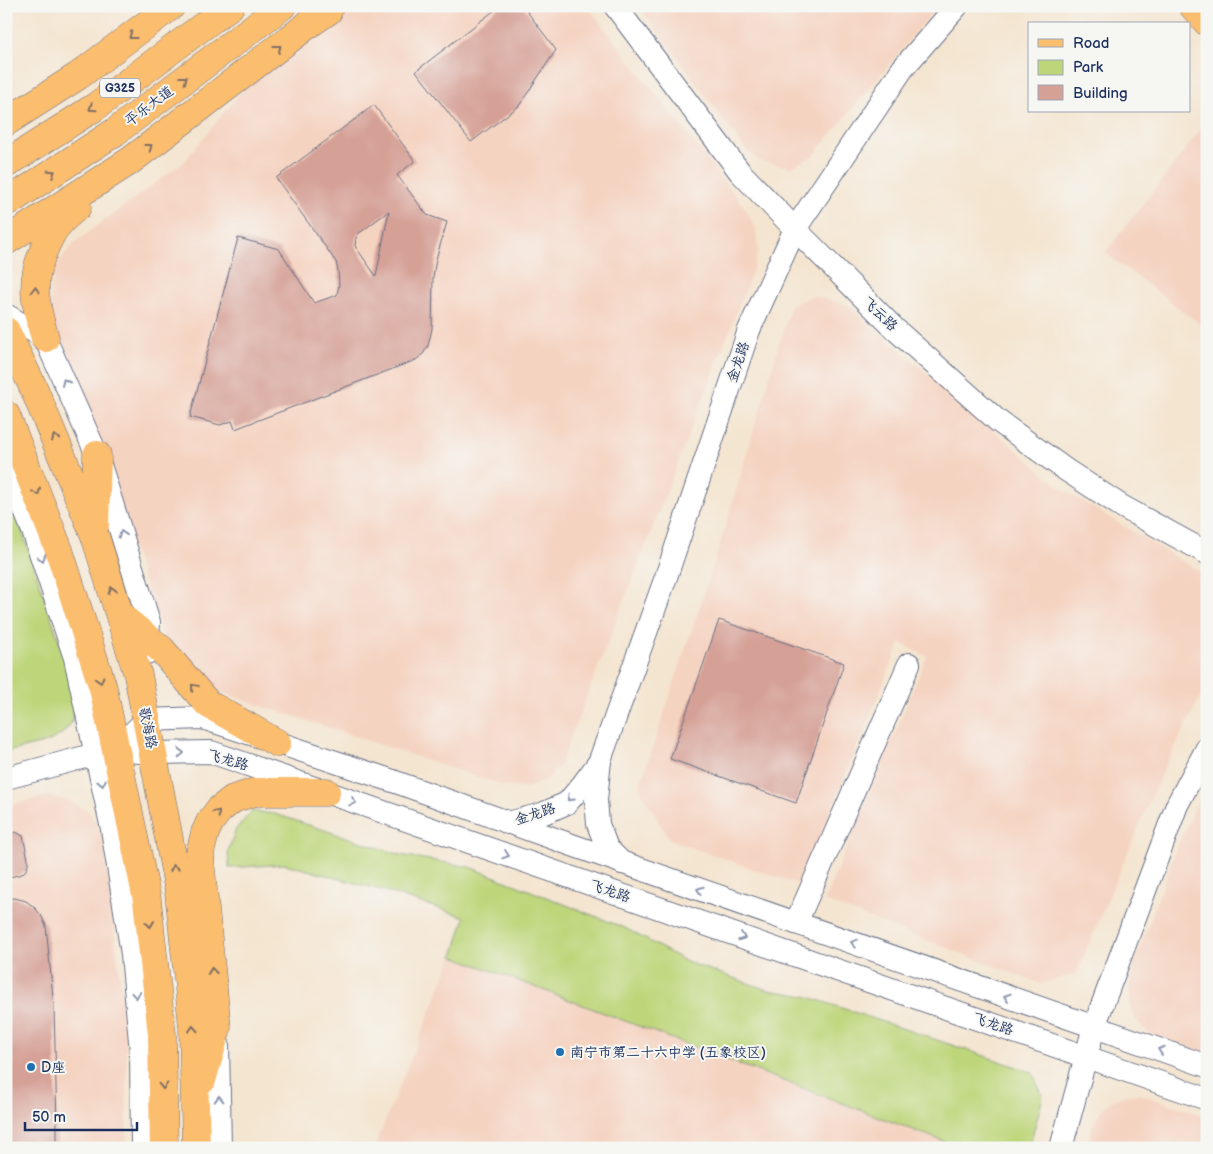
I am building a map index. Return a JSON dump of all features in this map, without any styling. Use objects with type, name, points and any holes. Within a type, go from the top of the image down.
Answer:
[{"type":"main road","points":[[6,122],[78,76],[171,6]]},
{"type":"main road","name":"G325","points":[[6,164],[95,107],[230,6]]},
{"type":"main road","name":"平乐大道","points":[[11,200],[115,132],[282,6]]},
{"type":"main road","points":[[6,241],[130,161],[317,15],[335,6]]},
{"type":"main road","points":[[1193,6],[1207,22]]},
{"type":"main road","points":[[6,102],[78,76]]},
{"type":"main road","points":[[45,338],[37,312],[35,294],[36,272],[43,252],[56,226],[116,171]]},
{"type":"main road","name":"歌海路","points":[[6,331],[34,389],[95,536],[138,675],[179,892],[193,1028],[196,1148]]},
{"type":"main road","points":[[6,414],[59,550],[103,688],[106,752],[147,900],[162,1034],[164,1148]]},
{"type":"main road","points":[[95,536],[97,455]]},
{"type":"main road","points":[[120,616],[162,649],[208,704],[277,743]]},
{"type":"main road","points":[[195,1103],[217,1028],[200,852],[210,822],[219,810],[233,799],[255,792],[326,792]]},
{"type":"street","name":"飞云路","points":[[615,6],[740,172],[794,229],[896,330],[998,421],[1066,470],[1123,507],[1207,553]]},
{"type":"street","name":"金龙路","points":[[622,863],[607,848],[598,824],[596,800],[600,760],[666,577],[749,330],[794,229],[902,68],[957,6]]},
{"type":"street","points":[[6,315],[45,338],[97,455],[149,622],[144,711],[106,752],[6,778]]},
{"type":"street","points":[[6,464],[33,531],[106,752],[112,829],[132,954],[141,1052],[142,1148]]},
{"type":"street","points":[[796,923],[908,664]]},
{"type":"street","points":[[144,711],[203,718],[393,781],[622,863],[1207,1066]]},
{"type":"street","points":[[1061,1148],[1094,1027],[1177,805],[1207,748]]},
{"type":"street","name":"飞龙路","points":[[106,752],[211,752],[1207,1099]]},
{"type":"street","name":"金龙路","points":[[508,823],[542,814],[567,802],[600,760]]},
{"type":"street","points":[[217,1028],[220,1148]]},
{"type":"shaded area","points":[[355,6],[587,6],[745,208],[756,229],[758,251],[752,273],[560,765],[547,779],[528,788],[508,787],[220,692],[191,673],[172,653],[160,628],[98,447],[48,319],[51,288],[57,262],[78,240],[184,162],[244,88],[332,20]]},
{"type":"shaded area","points":[[639,6],[938,6],[813,156],[791,167],[760,161],[744,148]]},
{"type":"shaded area","points":[[1207,122],[1207,329],[1105,253]]},
{"type":"shaded area","points":[[813,296],[846,304],[1062,489],[1207,576],[1207,684],[1161,774],[1076,974],[1041,984],[824,901],[927,656],[900,643],[800,885],[670,840],[639,788],[717,554],[791,305]]},
{"type":"shaded area","points":[[1207,781],[1207,1053],[1158,1038],[1143,1028],[1134,1017],[1130,1004],[1129,988],[1132,970],[1177,847]]},
{"type":"shaded area","points":[[47,796],[70,801],[89,812],[103,836],[126,1028],[127,1148],[6,1148],[6,806]]},
{"type":"shaded area","name":"南宁市第二十六中学 (五象校区)","points":[[453,956],[961,1148],[374,1148]]},
{"type":"shaded area","points":[[1140,1094],[1207,1117],[1207,1148],[1087,1148],[1092,1126],[1101,1110],[1113,1100],[1126,1095]]},
{"type":"green space","points":[[6,483],[76,691],[76,708],[72,722],[62,734],[48,742],[6,752]]},
{"type":"green space","points":[[252,811],[275,814],[401,855],[470,867],[625,928],[687,962],[768,990],[806,996],[1032,1072],[1043,1097],[1029,1148],[961,1148],[453,956],[465,917],[385,891],[285,864],[229,868],[228,851],[236,829]]},
{"type":"building","points":[[500,6],[523,6],[556,50],[519,106],[471,142],[416,71]]},
{"type":"building","points":[[374,105],[415,161],[397,175],[427,215],[447,222],[436,259],[433,277],[432,329],[428,346],[416,360],[235,429],[232,421],[220,425],[190,417],[238,238],[279,249],[314,303],[337,295],[339,284],[336,262],[276,178]],"holes":[[[389,211],[376,276],[355,246],[356,238],[358,234]]]},
{"type":"building","points":[[719,620],[844,663],[796,803],[670,759]]},
{"type":"building","points":[[16,832],[23,836],[28,865],[22,874],[6,878],[6,835]]},
{"type":"building","name":"D座","points":[[15,898],[26,901],[35,908],[46,926],[54,1007],[57,1148],[6,1148],[6,899]]},
{"type":"place","name":"南宁市第二十六中学 (五象校区)","points":[[560,1052]]},
{"type":"place","name":"D座","points":[[31,1067]]}]
